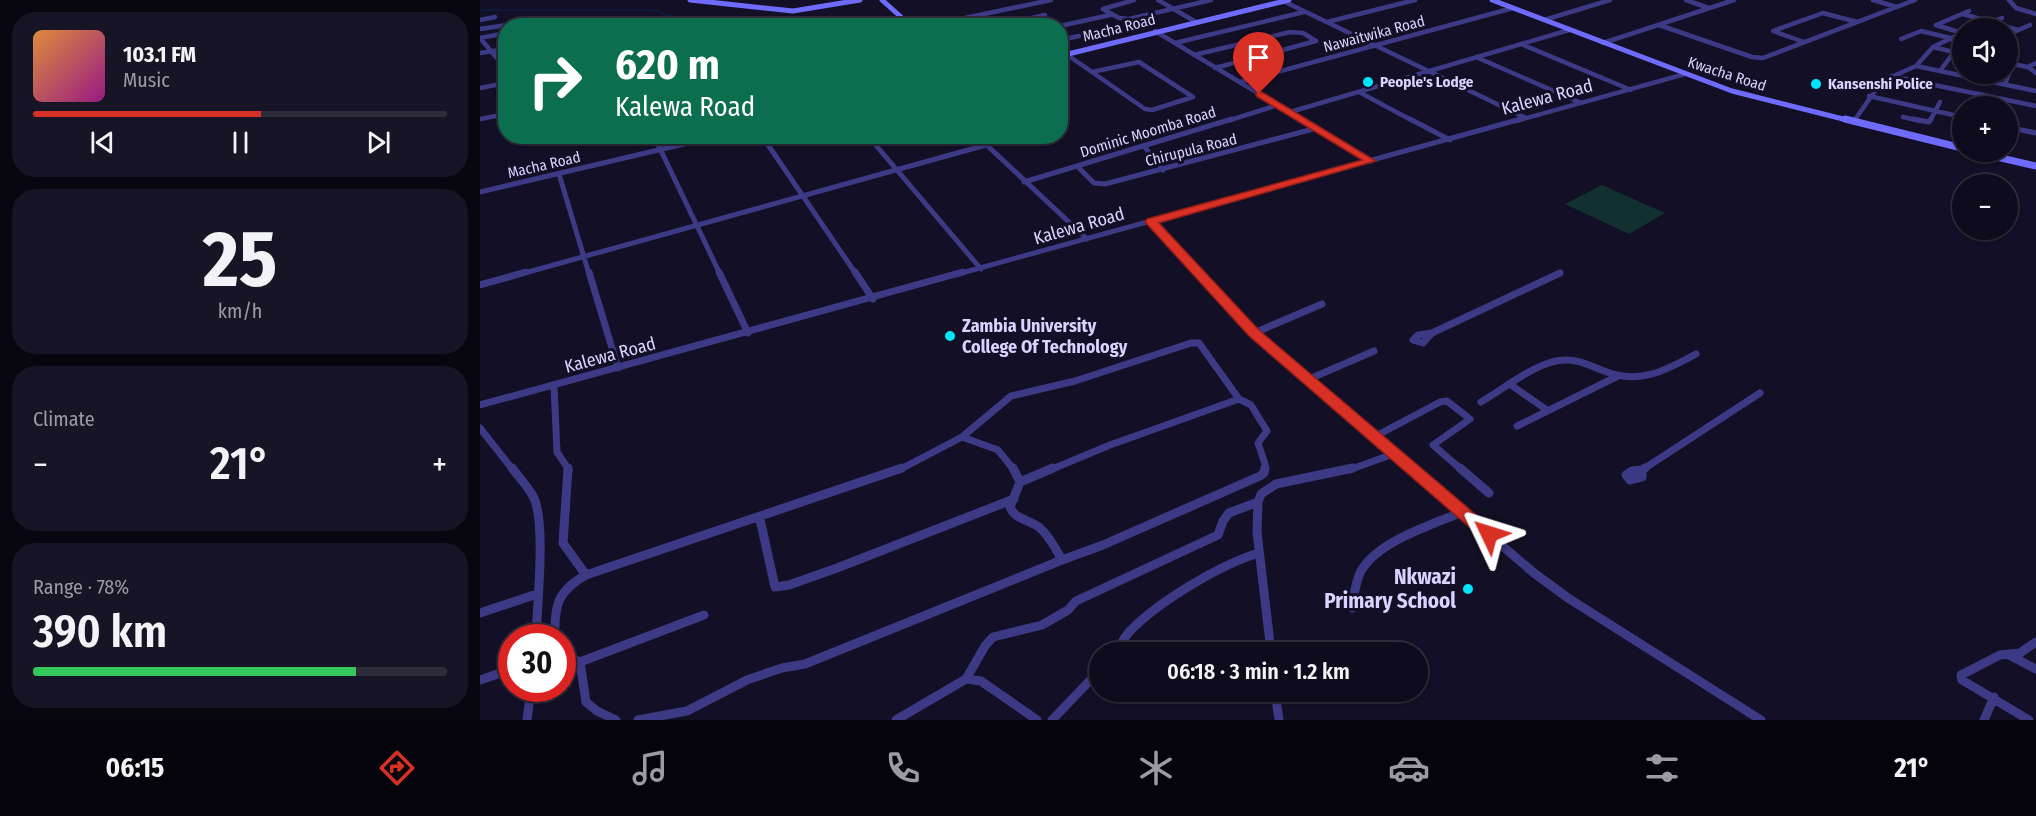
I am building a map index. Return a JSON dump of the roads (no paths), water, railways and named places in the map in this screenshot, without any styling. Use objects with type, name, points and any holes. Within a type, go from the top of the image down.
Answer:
[{"type":"main road","points":[[690,0],[793,12],[860,0]]},
{"type":"main road","points":[[884,0],[903,18]]},
{"type":"main road","name":"Kwacha Road","points":[[1492,0],[1742,94],[1952,146]]},
{"type":"main road","name":"Macha Road","points":[[1068,54],[1286,1]]},
{"type":"main road","points":[[2018,162],[2036,166]]},
{"type":"street","points":[[965,18],[1051,0]]},
{"type":"street","points":[[1110,15],[1103,9],[1134,0]]},
{"type":"street","points":[[1158,0],[1196,22]]},
{"type":"street","points":[[1068,24],[1110,15],[1129,19],[1211,0]]},
{"type":"street","points":[[1327,22],[1415,0]]},
{"type":"street","points":[[1544,20],[1610,0]]},
{"type":"street","points":[[1686,0],[1710,8]]},
{"type":"street","points":[[1603,43],[1734,0]]},
{"type":"street","points":[[1873,0],[1898,7]]},
{"type":"street","points":[[1659,25],[1758,58],[1915,0]]},
{"type":"street","points":[[2009,0],[2016,8],[2036,14]]},
{"type":"street","points":[[1286,1],[1304,12],[1526,118]]},
{"type":"street","name":"Nawaitwika Road","points":[[1240,82],[1513,8]]},
{"type":"street","points":[[1953,18],[1969,11]]},
{"type":"street","points":[[1175,43],[1304,12]]},
{"type":"street","points":[[1804,42],[1773,31],[1823,13],[1857,22]]},
{"type":"street","points":[[1963,14],[1976,18]]},
{"type":"street","points":[[1032,18],[1045,15]]},
{"type":"street","points":[[480,20],[495,17]]},
{"type":"street","points":[[1952,18],[1936,25],[1952,31]]},
{"type":"street","points":[[2018,30],[2030,25]]},
{"type":"street","points":[[480,28],[498,26]]},
{"type":"street","points":[[1290,112],[1569,30]]},
{"type":"street","points":[[1155,31],[1371,161]]},
{"type":"street","points":[[1901,39],[1921,31],[1952,41]]},
{"type":"street","points":[[1194,55],[1290,32],[1303,33],[1316,41],[1215,68]]},
{"type":"street","points":[[498,35],[480,38],[498,60]]},
{"type":"street","points":[[1068,38],[1079,36]]},
{"type":"street","points":[[1853,122],[1879,83],[1916,66],[1934,47],[1952,38]]},
{"type":"street","points":[[1521,44],[1631,90]]},
{"type":"street","points":[[1934,47],[1952,52]]},
{"type":"street","points":[[480,53],[498,50]]},
{"type":"street","points":[[1940,71],[1952,55]]},
{"type":"street","points":[[1475,57],[1581,103]]},
{"type":"street","points":[[1068,58],[1145,110],[1152,110],[1193,97],[1192,94],[1139,62],[1091,72]]},
{"type":"street","points":[[2028,67],[2036,63]]},
{"type":"street","points":[[2018,65],[2028,67],[2036,73]]},
{"type":"street","points":[[1916,66],[1952,73]]},
{"type":"street","name":"Kalewa Road","points":[[480,405],[873,299],[1685,74]]},
{"type":"street","points":[[1891,76],[2036,106]]},
{"type":"street","points":[[2006,84],[2036,91]]},
{"type":"street","points":[[480,88],[498,85]]},
{"type":"street","points":[[1359,92],[1450,140]]},
{"type":"street","points":[[1869,96],[1952,115]]},
{"type":"street","points":[[1903,117],[1929,122],[1940,102]]},
{"type":"street","name":"Dominic Moomba Road","points":[[1024,182],[1278,105]]},
{"type":"street","points":[[480,119],[498,116]]},
{"type":"street","name":"Chirupula Road","points":[[1077,166],[1099,185],[1317,129]]},
{"type":"street","points":[[2018,130],[2036,134]]},
{"type":"street","points":[[658,144],[748,333]]},
{"type":"street","name":"Macha Road","points":[[480,192],[685,144]]},
{"type":"street","points":[[768,144],[873,299]]},
{"type":"street","points":[[875,144],[981,269]]},
{"type":"street","points":[[480,285],[987,145],[1087,239]]},
{"type":"street","points":[[1144,146],[1162,170]]},
{"type":"street","points":[[559,174],[618,368]]},
{"type":"street","points":[[1151,222],[1254,333],[1534,573],[1568,598],[1761,720]]},
{"type":"street","points":[[1432,333],[1560,273]]},
{"type":"street","points":[[1254,333],[1322,304]]},
{"type":"street","points":[[555,624],[555,607],[567,588],[586,575],[887,475],[962,437],[1011,396],[1075,381],[1191,343],[1199,343],[1239,399],[1251,405],[1267,431],[1258,443],[1264,464],[1263,473],[1253,480],[1103,545],[805,664],[782,668],[747,680],[687,711],[638,720]]},
{"type":"street","points":[[1307,380],[1374,351]]},
{"type":"street","points":[[1482,402],[1549,363],[1563,360],[1587,363],[1618,376],[1650,377],[1696,354]]},
{"type":"street","points":[[1517,426],[1618,376]]},
{"type":"street","points":[[1512,385],[1547,410]]},
{"type":"street","points":[[554,386],[557,452],[569,470],[563,543],[586,575]]},
{"type":"street","points":[[1642,470],[1760,393]]},
{"type":"street","points":[[1020,482],[1110,445],[1239,399]]},
{"type":"street","points":[[1374,437],[1440,402],[1447,401],[1470,419],[1433,445],[1489,493]]},
{"type":"street","points":[[480,428],[534,498],[540,531],[536,624]]},
{"type":"street","points":[[962,437],[1004,453],[1012,462],[1020,482],[1010,507],[1013,514],[1022,521],[1037,525],[1062,560]]},
{"type":"street","points":[[1270,642],[1259,553],[1258,502],[1264,490],[1276,484],[1352,469],[1393,454]]},
{"type":"street","points":[[760,519],[772,581],[775,586],[789,585],[1015,498]]},
{"type":"street","points":[[896,720],[966,679],[985,646],[993,638],[1042,625],[1068,610],[1076,601],[1218,535],[1222,530],[1223,520],[1228,515],[1258,502]]},
{"type":"street","points":[[1352,608],[1360,572],[1371,558],[1403,539],[1462,512]]},
{"type":"street","points":[[1122,642],[1130,630],[1168,600],[1242,558],[1259,553]]},
{"type":"street","points":[[480,612],[537,594]]},
{"type":"street","points":[[576,660],[580,662],[704,615]]},
{"type":"street","points":[[2029,720],[1994,697],[1962,680],[1961,675],[2000,655],[2020,653],[2036,642]]},
{"type":"street","points":[[2009,655],[2036,669]]},
{"type":"street","points":[[580,662],[586,702],[597,711],[616,720]]},
{"type":"street","points":[[480,680],[498,674]]},
{"type":"street","points":[[966,679],[981,681],[1037,720]]},
{"type":"street","points":[[1052,720],[1089,681]]},
{"type":"street","points":[[1984,720],[1994,697]]},
{"type":"street","points":[[527,720],[529,702]]},
{"type":"street","points":[[1276,702],[1279,720]]},
{"type":"waterway","points":[[480,10],[648,10],[683,18]]},
{"type":"place","name":"People's Lodge","points":[[1368,82]]},
{"type":"place","name":"Kansenshi Police","points":[[1816,84]]},
{"type":"place","name":"Zambia University College Of Technology","points":[[950,336]]},
{"type":"place","name":"Nkwazi Primary School","points":[[1468,589]]}]
